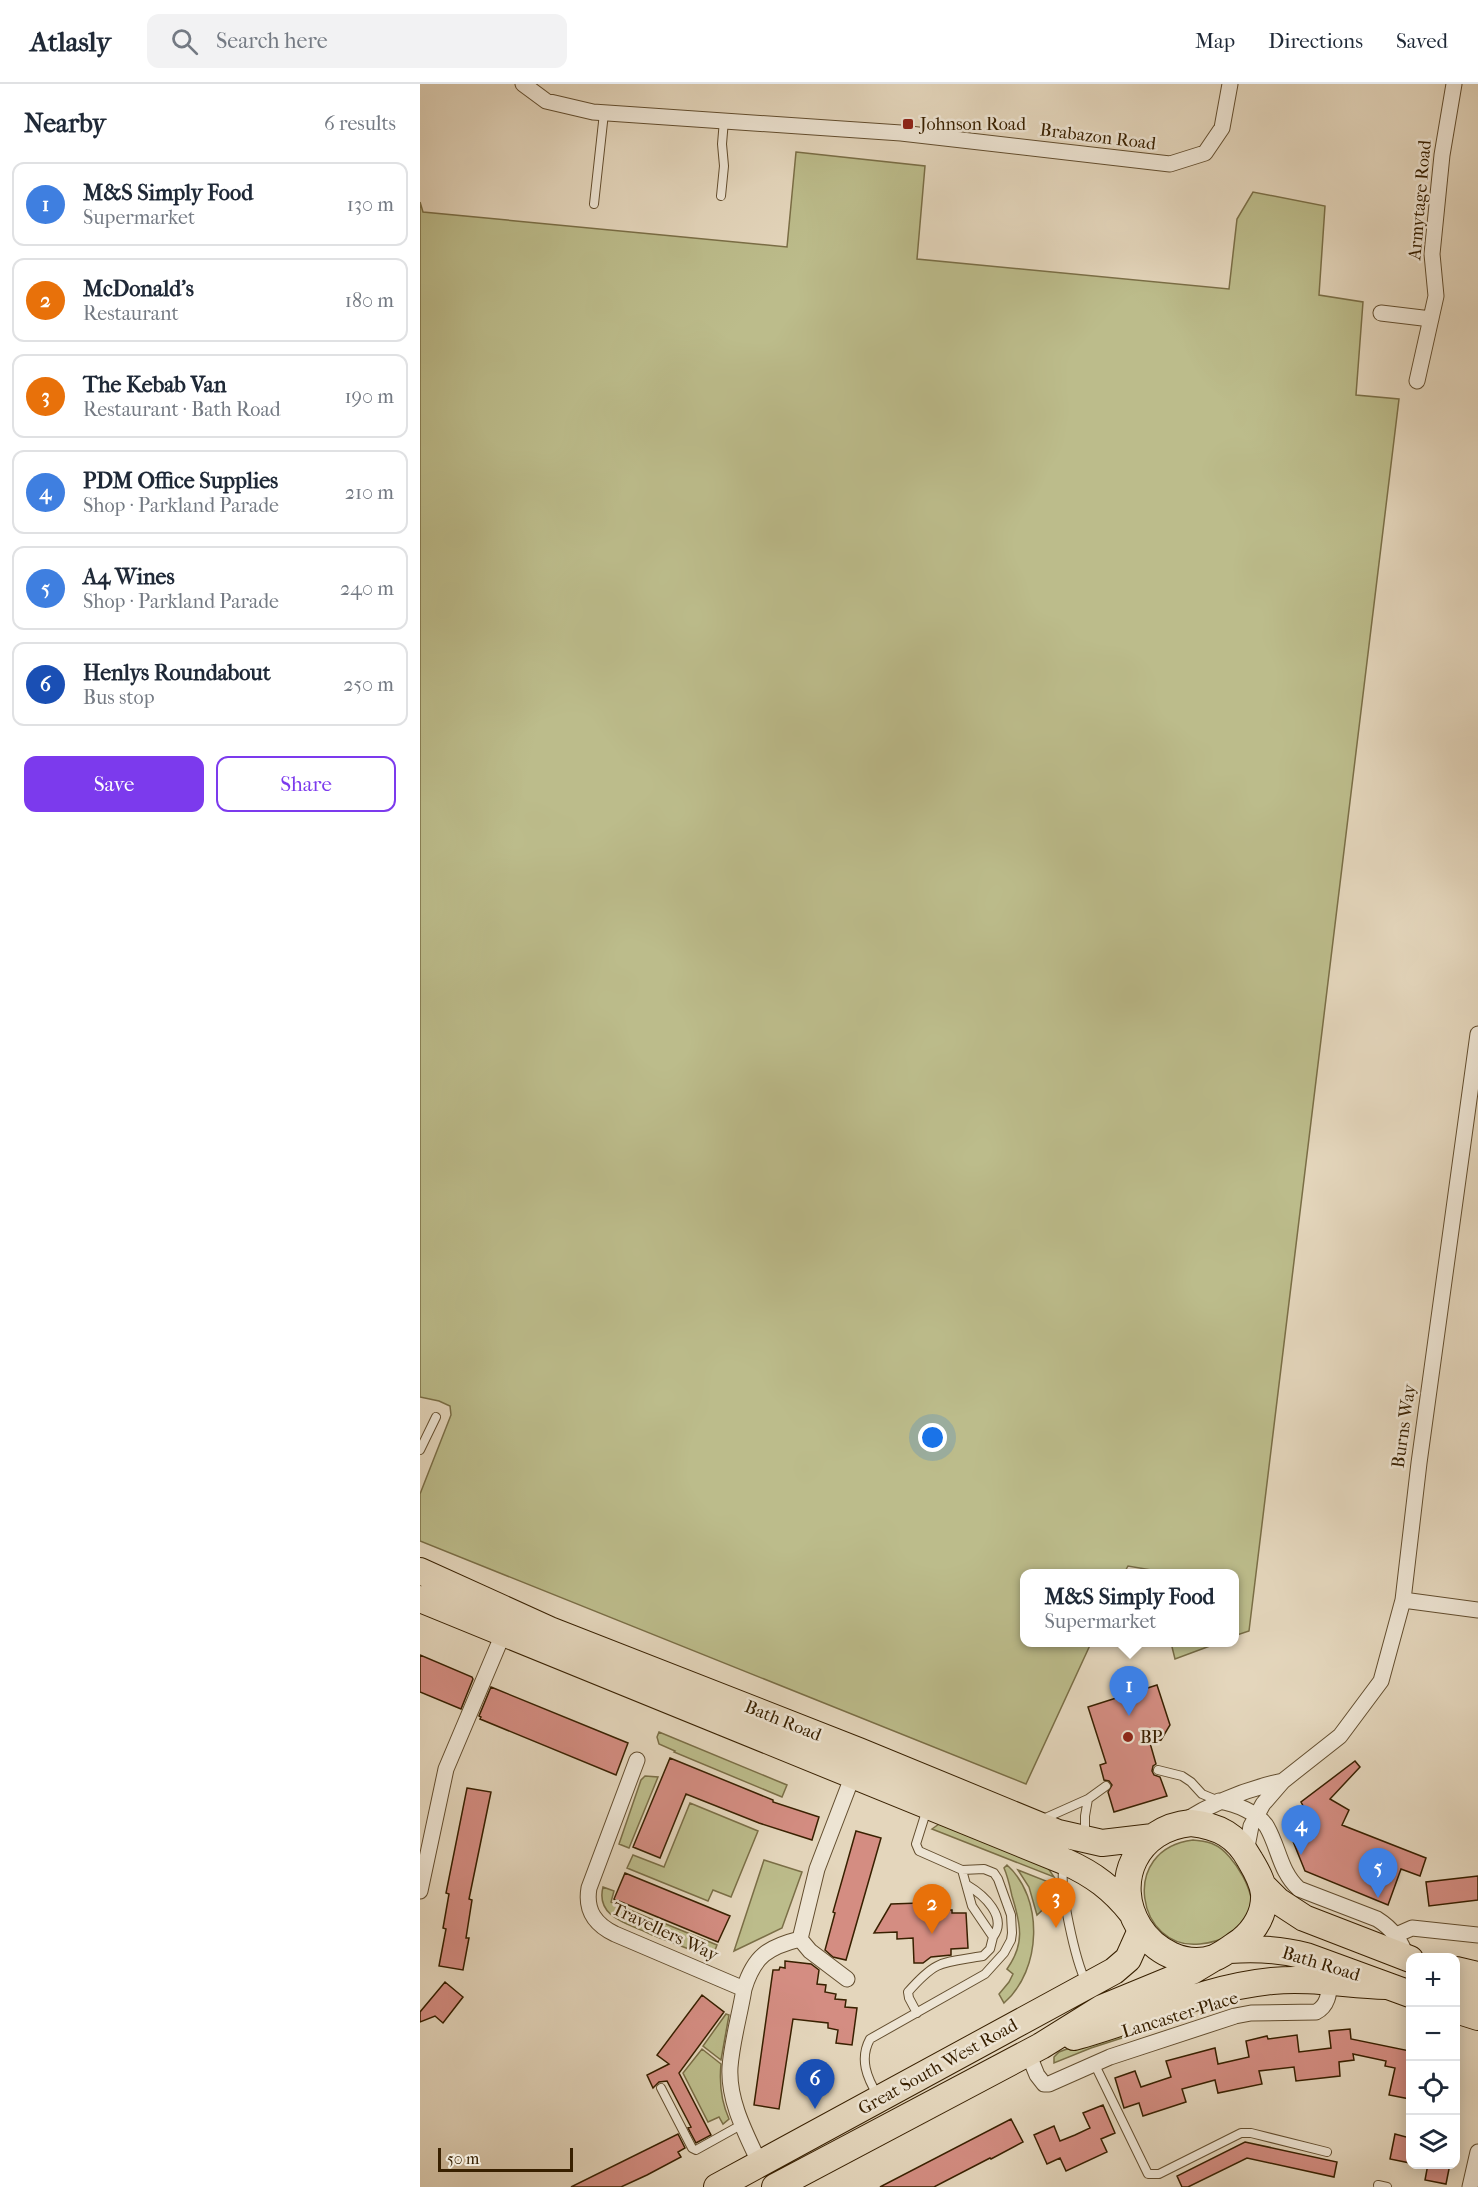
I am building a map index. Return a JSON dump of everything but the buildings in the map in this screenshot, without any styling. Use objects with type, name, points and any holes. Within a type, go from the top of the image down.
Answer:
[{"type":"highway","name":"Bath Road","points":[[420,1570],[550,1630],[859,1751],[1058,1833],[1102,1843],[1153,1837]]},
{"type":"highway","name":"Bath Road","points":[[420,1599],[1066,1862],[1099,1879],[1113,1891],[1136,1921]]},
{"type":"highway","points":[[1202,1824],[1234,1838],[1246,1852],[1263,1886],[1263,1904],[1258,1921],[1248,1936],[1220,1954],[1194,1960],[1170,1954],[1153,1945],[1136,1921],[1128,1886],[1131,1867],[1137,1853],[1153,1837],[1171,1826],[1202,1824]]},
{"type":"highway","name":"Bath Road","points":[[1263,1886],[1278,1901],[1304,1918],[1406,1953]]},
{"type":"highway","name":"Great South West Road","points":[[717,2187],[1122,1965],[1132,1951],[1136,1921]]},
{"type":"highway","name":"Bath Road","points":[[1220,1954],[1251,1949],[1288,1951],[1331,1973],[1406,1993]]},
{"type":"highway","name":"Great South West Road","points":[[775,2187],[1034,2050],[1102,2008],[1192,1971],[1220,1954]]},
{"type":"highway","points":[[1460,1971],[1478,1975]]},
{"type":"highway","points":[[1034,2050],[1204,1993],[1331,1973]]},
{"type":"highway","points":[[1460,2012],[1478,2017]]},
{"type":"main road","points":[[1460,1986],[1478,1994]]},
{"type":"street","name":"Brabazon Road","points":[[523,84],[546,101],[593,112],[902,133],[1170,165],[1204,153],[1222,128],[1230,84]]},
{"type":"street","name":"Armytage Road","points":[[1418,381],[1436,296],[1432,254],[1442,155],[1454,84]]},
{"type":"street","points":[[1381,313],[1431,319]]},
{"type":"street","name":"Burns Way","points":[[1246,1852],[1248,1838],[1261,1821],[1263,1804],[1283,1781],[1340,1736],[1381,1681],[1403,1600],[1417,1474],[1478,1034]]},
{"type":"street","points":[[1403,1600],[1478,1610]]},
{"type":"street","points":[[420,1891],[446,1769],[502,1634]]},
{"type":"street","name":"Travellers Way","points":[[638,1760],[589,1888],[590,1911],[598,1923],[606,1929],[744,1989]]},
{"type":"street","points":[[800,1939],[818,1869],[853,1775]]},
{"type":"street","name":"Burns Way","points":[[1179,1824],[1219,1801],[1249,1789],[1283,1781]]},
{"type":"street","points":[[1219,1801],[1231,1803],[1261,1821],[1283,1869],[1290,1881],[1299,1889],[1377,1919],[1391,1928],[1406,1953]]},
{"type":"street","points":[[1406,1953],[1412,1928],[1478,1935]]},
{"type":"street","points":[[760,2164],[741,2125],[731,2088],[730,2067],[749,1971],[759,1958],[781,1944],[800,1939]]},
{"type":"street","points":[[800,1939],[810,1950],[847,1979]]},
{"type":"street","name":"Lancaster Place","points":[[1034,2050],[1037,2075],[1046,2084],[1094,2063],[1235,2016],[1251,2013],[1316,2012],[1324,2007],[1331,1973]]},
{"type":"street","points":[[1470,2187],[1478,2152]]},
{"type":"lane","points":[[594,204],[604,113]]},
{"type":"lane","points":[[721,196],[724,166],[722,144],[724,120]]},
{"type":"lane","points":[[420,1450],[436,1417]]},
{"type":"lane","points":[[1158,1770],[1182,1776],[1202,1794],[1219,1801]]},
{"type":"lane","points":[[1035,1824],[1088,1799],[1106,1786]]},
{"type":"lane","points":[[1086,1840],[1085,1816],[1088,1799]]},
{"type":"lane","points":[[881,2099],[865,2070],[868,2042],[872,2037],[985,1974],[1004,1953],[1011,1940],[1011,1915],[997,1876],[984,1869],[962,1870],[920,1852],[917,1848],[916,1844],[928,1805]]},
{"type":"lane","points":[[1066,1862],[1062,1872],[1062,1882],[1079,1968],[1087,1985]]},
{"type":"lane","points":[[962,1870],[972,1906],[993,1937]]},
{"type":"lane","points":[[917,2013],[908,1992],[924,1974],[932,1968],[953,1960],[983,1956],[990,1949],[993,1937],[999,1930],[994,1910],[967,1885]]},
{"type":"lane","points":[[1094,2063],[1148,2174],[1160,2174],[1241,2133],[1251,2133],[1327,2152]]},
{"type":"lane","points":[[661,2088],[692,2148],[696,2150],[741,2125]]},
{"type":"green space","points":[[796,152],[925,166],[917,259],[1229,289],[1237,219],[1253,192],[1325,206],[1319,295],[1363,302],[1356,395],[1399,399],[1249,1631],[1239,1634],[1239,1569],[1145,1569],[1128,1566],[1126,1569],[1020,1569],[1020,1647],[1089,1647],[1026,1784],[420,1541],[420,1494],[451,1415],[450,1406],[420,1397],[420,202],[423,212],[787,247]]},
{"type":"green space","points":[[1172,1647],[1207,1647],[1175,1659]]},
{"type":"green space","points":[[659,1732],[787,1785],[782,1797],[674,1752],[659,1744],[657,1737]]},
{"type":"green space","points":[[645,1776],[658,1777],[629,1848],[619,1844],[641,1780]]},
{"type":"green space","points":[[690,1803],[758,1831],[731,1897],[713,1890],[708,1901],[627,1868],[633,1855],[664,1867]]},
{"type":"green space","points":[[939,1824],[1048,1868],[1054,1877],[932,1829]]},
{"type":"green space","points":[[1193,1840],[1212,1844],[1229,1857],[1243,1876],[1251,1897],[1252,1907],[1246,1921],[1235,1932],[1222,1939],[1200,1944],[1179,1942],[1162,1932],[1150,1917],[1145,1898],[1146,1879],[1154,1861],[1169,1847]]},
{"type":"green space","points":[[764,1860],[802,1872],[782,1928],[734,1951]]},
{"type":"green space","points":[[1007,1865],[1019,1879],[1027,1896],[1034,1934],[1026,1972],[1017,1989],[1004,2003],[999,1994],[1013,1974],[1007,1969],[1017,1951],[1020,1934],[1018,1916],[1004,1868]]},
{"type":"green space","points":[[1018,1870],[1051,1883],[1054,1899],[1037,1915],[1029,1887]]},
{"type":"green space","points":[[603,1887],[614,1891],[611,1902],[658,1922],[652,1935],[609,1913],[602,1898]]},
{"type":"green space","points":[[661,1922],[717,1945],[712,1958],[655,1936]]},
{"type":"green space","points":[[726,2014],[729,2015],[721,2060],[703,2046]]},
{"type":"green space","points":[[1155,2016],[1156,2027],[1091,2048],[1054,2063],[1054,2057],[1059,2052]]},
{"type":"green space","points":[[702,2049],[721,2064],[721,2092],[729,2119],[723,2124],[719,2117],[708,2122],[683,2073]]},
{"type":"place","name":"Johnson Road","points":[[908,124]]},
{"type":"place","name":"M&S Simply Food","points":[[1129,1716]]},
{"type":"place","name":"BP","points":[[1128,1737]]},
{"type":"place","name":"PDM Office Supplies","points":[[1301,1855]]},
{"type":"place","name":"A4 Wines","points":[[1378,1898]]},
{"type":"place","name":"The Kebab Van","points":[[1056,1928]]},
{"type":"place","name":"McDonald's","points":[[932,1934]]},
{"type":"place","name":"Henlys Roundabout","points":[[815,2109]]}]
